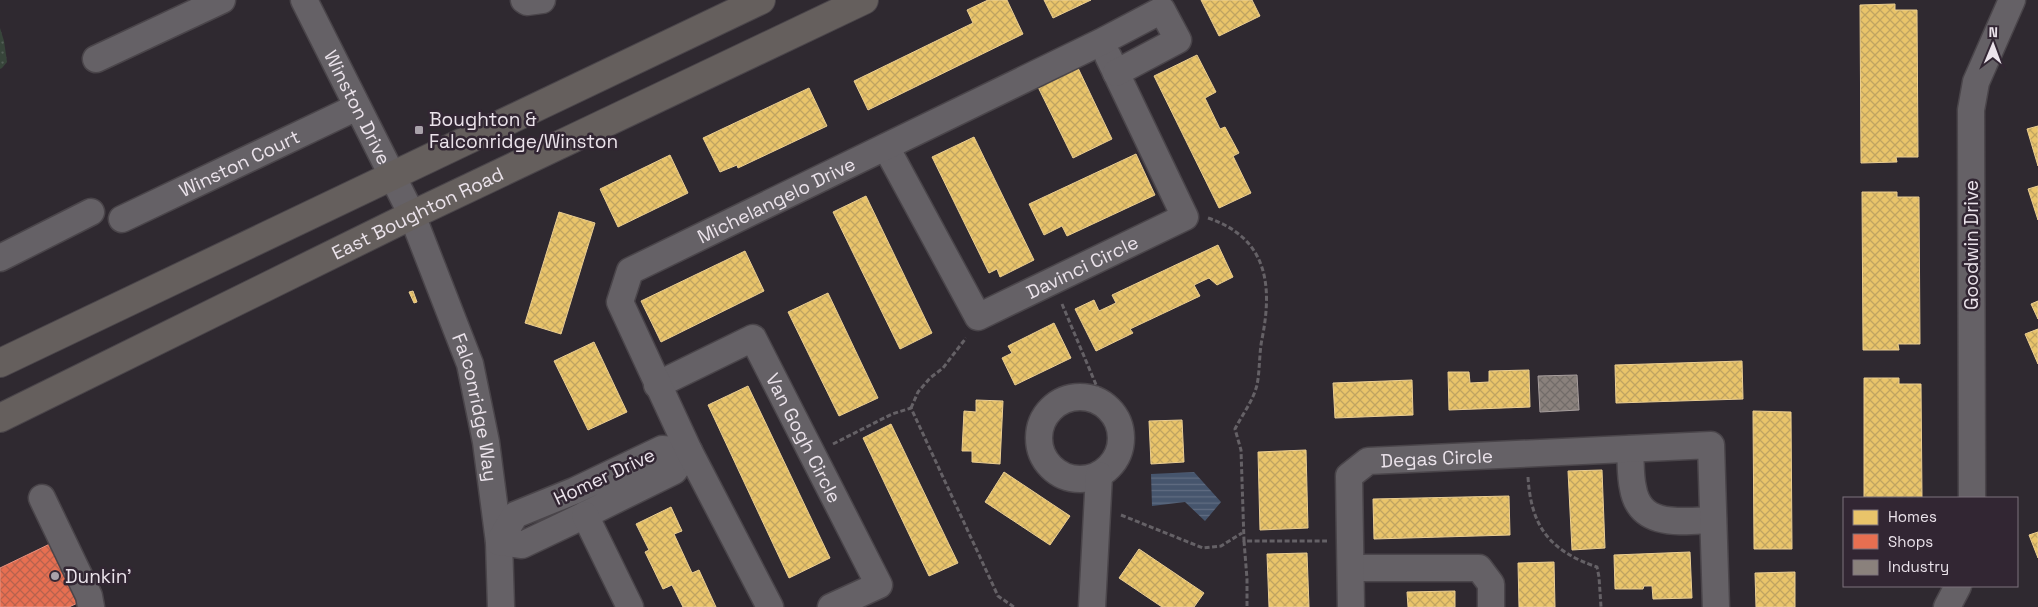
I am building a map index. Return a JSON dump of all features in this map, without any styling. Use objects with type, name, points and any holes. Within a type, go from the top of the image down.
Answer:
[{"type":"main road","points":[[0,363],[760,0]]},
{"type":"main road","name":"East Boughton Road","points":[[0,418],[412,215],[864,0]]},
{"type":"street","points":[[96,59],[222,0]]},
{"type":"street","name":"Winston Drive","points":[[304,0],[412,215]]},
{"type":"street","points":[[524,0],[527,2],[542,0]]},
{"type":"street","name":"Goodwin Drive","points":[[1972,497],[1971,110],[1976,82],[2012,0]]},
{"type":"street","name":"Michelangelo Drive","points":[[770,607],[689,451],[620,302],[630,270],[1101,42],[1162,10],[1178,40],[1116,72]]},
{"type":"street","points":[[1101,42],[1185,217]]},
{"type":"street","name":"Winston Court","points":[[122,219],[357,107]]},
{"type":"street","points":[[886,147],[978,317]]},
{"type":"street","points":[[0,258],[90,212]]},
{"type":"street","name":"Falconridge Way","points":[[412,215],[470,364],[486,442],[499,542],[501,607]]},
{"type":"street","name":"Davinci Circle","points":[[978,317],[1185,217]]},
{"type":"street","name":"Van Gogh Circle","points":[[658,385],[753,338],[879,585],[831,607]]},
{"type":"street","points":[[1076,397],[1092,399],[1105,406],[1116,419],[1121,434],[1119,450],[1111,465],[1099,475],[1083,479],[1067,478],[1053,470],[1043,458],[1038,442],[1040,426],[1048,412],[1060,402],[1076,397]]},
{"type":"street","name":"Degas Circle","points":[[1351,607],[1349,476],[1368,461],[1711,446],[1716,607]]},
{"type":"street","name":"Homer Drive","points":[[662,449],[689,451],[674,471],[585,515],[522,545],[499,542],[514,515],[574,491],[662,449]]},
{"type":"street","points":[[1630,449],[1633,489],[1636,500],[1643,509],[1653,516],[1664,520],[1713,520]]},
{"type":"street","points":[[1092,607],[1099,475]]},
{"type":"street","points":[[42,498],[89,596],[91,607]]},
{"type":"street","points":[[585,515],[630,607]]},
{"type":"street","points":[[1350,568],[1480,568],[1491,596]]},
{"type":"street","points":[[1947,607],[1957,587]]},
{"type":"path","points":[[1185,217],[1203,217],[1222,223],[1241,234],[1250,243],[1263,265],[1267,310],[1256,386],[1244,415],[1235,429],[1241,450],[1242,533],[1248,578],[1247,607]]},
{"type":"path","points":[[1056,280],[1067,318],[1105,406]]},
{"type":"path","points":[[978,317],[968,335],[943,368],[930,378],[918,392],[911,408],[998,596],[1014,607]]},
{"type":"path","points":[[813,456],[869,424],[911,408]]},
{"type":"path","points":[[1527,454],[1529,497],[1539,525],[1553,544],[1571,557],[1597,567],[1600,577],[1601,607]]},
{"type":"path","points":[[1097,512],[1128,517],[1203,548],[1212,549],[1221,546],[1242,533]]},
{"type":"path","points":[[1244,540],[1350,542]]},
{"type":"green space","points":[[0,28],[7,62],[0,69]]},
{"type":"water","points":[[1194,472],[1221,502],[1205,521],[1185,502],[1152,506],[1151,474]]},
{"type":"building: Homes","points":[[988,0],[1007,0],[1023,34],[868,110],[854,81],[973,23],[967,10]]},
{"type":"building: Homes","points":[[1044,0],[1091,0],[1053,18]]},
{"type":"building: Homes","points":[[1201,0],[1252,0],[1260,16],[1219,36]]},
{"type":"building: Homes","points":[[1895,4],[1895,10],[1917,10],[1918,157],[1896,157],[1897,162],[1861,163],[1860,5]]},
{"type":"building: Homes","points":[[1197,55],[1216,92],[1205,98],[1220,129],[1225,127],[1239,153],[1233,156],[1251,193],[1219,208],[1154,76]]},
{"type":"building: Homes","points":[[1078,68],[1112,139],[1073,158],[1038,87]]},
{"type":"building: Homes","points":[[809,88],[827,126],[738,168],[737,165],[720,172],[703,138]]},
{"type":"building: Homes","points":[[2038,126],[2038,166],[2027,129]]},
{"type":"building: Homes","points":[[974,137],[1034,260],[1000,277],[997,269],[989,273],[932,157]]},
{"type":"building: Homes","points":[[1136,154],[1155,195],[1067,236],[1062,226],[1044,235],[1029,204]]},
{"type":"building: Homes","points":[[670,155],[688,193],[618,227],[600,189]]},
{"type":"building: Homes","points":[[2038,186],[2038,220],[2028,189]]},
{"type":"building: Homes","points":[[1862,192],[1897,192],[1897,197],[1919,197],[1920,344],[1898,344],[1899,350],[1863,350]]},
{"type":"building: Homes","points":[[866,196],[932,333],[900,349],[833,212]]},
{"type":"building: Homes","points":[[559,212],[595,223],[561,334],[525,323]]},
{"type":"building: Homes","points":[[1218,245],[1233,277],[1217,285],[1209,278],[1194,285],[1200,296],[1130,329],[1133,333],[1096,351],[1075,309],[1094,300],[1099,311],[1116,303],[1112,295]]},
{"type":"building: Homes","points":[[745,251],[764,291],[661,342],[641,301]]},
{"type":"building: Homes","points":[[413,291],[417,302],[414,303],[409,292]]},
{"type":"building: Homes","points":[[828,293],[878,398],[839,416],[788,312]]},
{"type":"building: Homes","points":[[2038,301],[2038,319],[2031,304]]},
{"type":"building: Homes","points":[[1054,323],[1071,358],[1015,385],[1002,358],[1012,353],[1008,346]]},
{"type":"building: Homes","points":[[2038,329],[2038,364],[2025,334]]},
{"type":"building: Homes","points":[[594,342],[627,412],[588,430],[554,361]]},
{"type":"building: Homes","points":[[1742,361],[1743,399],[1616,403],[1615,365]]},
{"type":"building: Homes","points":[[1529,370],[1530,407],[1449,410],[1448,372],[1469,372],[1470,383],[1489,382],[1489,371]]},
{"type":"building: Homes","points":[[1864,378],[1899,378],[1899,384],[1921,384],[1922,497],[1864,497]]},
{"type":"building: Homes","points":[[1412,380],[1413,415],[1335,418],[1333,383]]},
{"type":"building: Homes","points":[[748,386],[830,558],[789,578],[708,405]]},
{"type":"building: Homes","points":[[976,400],[1003,401],[1000,464],[972,462],[972,451],[962,451],[964,411],[976,412]]},
{"type":"building: Homes","points":[[1753,411],[1791,412],[1792,549],[1754,549]]},
{"type":"building: Homes","points":[[1182,420],[1184,462],[1151,464],[1149,421]]},
{"type":"building: Homes","points":[[891,424],[958,563],[929,576],[863,438]]},
{"type":"building: Homes","points":[[1306,450],[1308,528],[1260,530],[1258,452]]},
{"type":"building: Homes","points":[[1602,470],[1605,548],[1572,550],[1568,471]]},
{"type":"building: Homes","points":[[1004,472],[1070,516],[1050,545],[985,502]]},
{"type":"building: Homes","points":[[1509,496],[1510,535],[1374,539],[1373,499]]},
{"type":"building: Homes","points":[[671,507],[682,531],[674,534],[692,573],[699,570],[716,607],[683,607],[672,585],[663,589],[645,552],[649,550],[636,524]]},
{"type":"building: Homes","points":[[2038,532],[2038,558],[2029,535]]},
{"type":"building: Homes","points":[[1139,549],[1204,593],[1194,607],[1162,607],[1119,578]]},
{"type":"building: Homes","points":[[1690,552],[1692,598],[1653,599],[1652,586],[1644,586],[1643,589],[1615,589],[1614,555]]},
{"type":"building: Homes","points":[[1307,553],[1309,607],[1269,607],[1267,554]]},
{"type":"building: Homes","points":[[1554,562],[1555,607],[1519,607],[1518,563]]},
{"type":"building: Homes","points":[[1795,572],[1795,607],[1756,607],[1755,573]]},
{"type":"building: Homes","points":[[1455,591],[1455,607],[1408,607],[1407,592]]},
{"type":"building: Shops","points":[[56,541],[84,600],[69,607],[0,607],[0,568]]},
{"type":"building: Industry","points":[[1577,375],[1579,410],[1540,412],[1538,376]]},
{"type":"place","name":"Boughton & Falconridge/Winston","points":[[419,130]]},
{"type":"place","name":"Dunkin'","points":[[55,576]]}]
